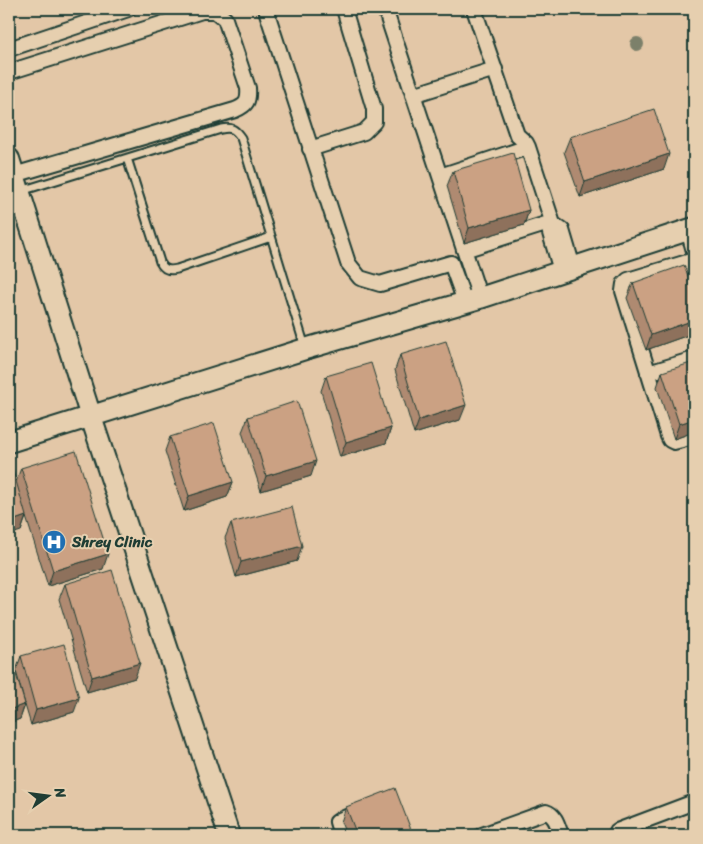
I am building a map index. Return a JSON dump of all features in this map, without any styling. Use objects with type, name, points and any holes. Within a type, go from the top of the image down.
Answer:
[{"type":"street","points":[[9,49],[106,12],[128,9]]},
{"type":"street","points":[[268,9],[267,13],[348,264],[360,278],[380,284],[451,263],[472,300]]},
{"type":"street","points":[[310,149],[364,132],[374,122],[374,109],[344,9]]},
{"type":"street","points":[[385,9],[464,250],[472,300]]},
{"type":"street","points":[[474,9],[517,135],[528,147],[552,223],[550,233],[567,269]]},
{"type":"street","points":[[9,72],[202,11],[215,11],[225,19],[248,88],[246,103],[235,110],[14,175],[91,417],[229,835]]},
{"type":"street","points":[[413,95],[495,69]]},
{"type":"street","points":[[440,176],[528,147]]},
{"type":"street","points":[[464,250],[552,223]]},
{"type":"street","points":[[9,442],[306,349],[472,300],[691,229],[694,251]]},
{"type":"street","points":[[694,260],[628,280],[624,284],[623,291],[670,440],[677,442],[694,437]]},
{"type":"street","points":[[694,270],[694,296]]},
{"type":"street","points":[[648,373],[694,359]]},
{"type":"street","points":[[614,834],[694,802]]},
{"type":"street","points":[[341,835],[337,822],[367,809]]},
{"type":"street","points":[[482,835],[546,812],[554,818],[561,835]]},
{"type":"lane","points":[[14,175],[127,158],[221,129],[229,128],[236,131],[241,138],[306,349]]},
{"type":"lane","points":[[127,158],[160,262],[166,269],[177,269],[271,237]]},
{"type":"building","points":[[654,109],[669,154],[585,182],[570,137]]},
{"type":"building","points":[[513,153],[529,210],[469,228],[453,171]]},
{"type":"building","points":[[684,265],[694,292],[694,320],[651,335],[633,283]]},
{"type":"building","points":[[446,341],[466,405],[419,420],[400,355]]},
{"type":"building","points":[[694,362],[694,419],[679,424],[662,372]]},
{"type":"building","points":[[371,363],[391,428],[346,442],[326,376]]},
{"type":"building","points":[[297,401],[316,461],[266,476],[248,417]]},
{"type":"building","points":[[214,423],[233,482],[189,496],[170,437]]},
{"type":"building","points":[[76,451],[108,554],[53,571],[21,468]]},
{"type":"building","points":[[9,467],[12,467],[26,516],[9,522]]},
{"type":"building","points":[[292,507],[302,546],[241,562],[231,523]]},
{"type":"building","points":[[112,570],[140,663],[92,677],[65,584]]},
{"type":"building","points":[[64,644],[79,698],[36,710],[21,656]]},
{"type":"building","points":[[12,661],[25,704],[9,710],[9,662]]},
{"type":"building","points":[[395,788],[413,835],[357,835],[346,807]]},
{"type":"place","name":"Shrey Clinic","points":[[54,542]]}]
